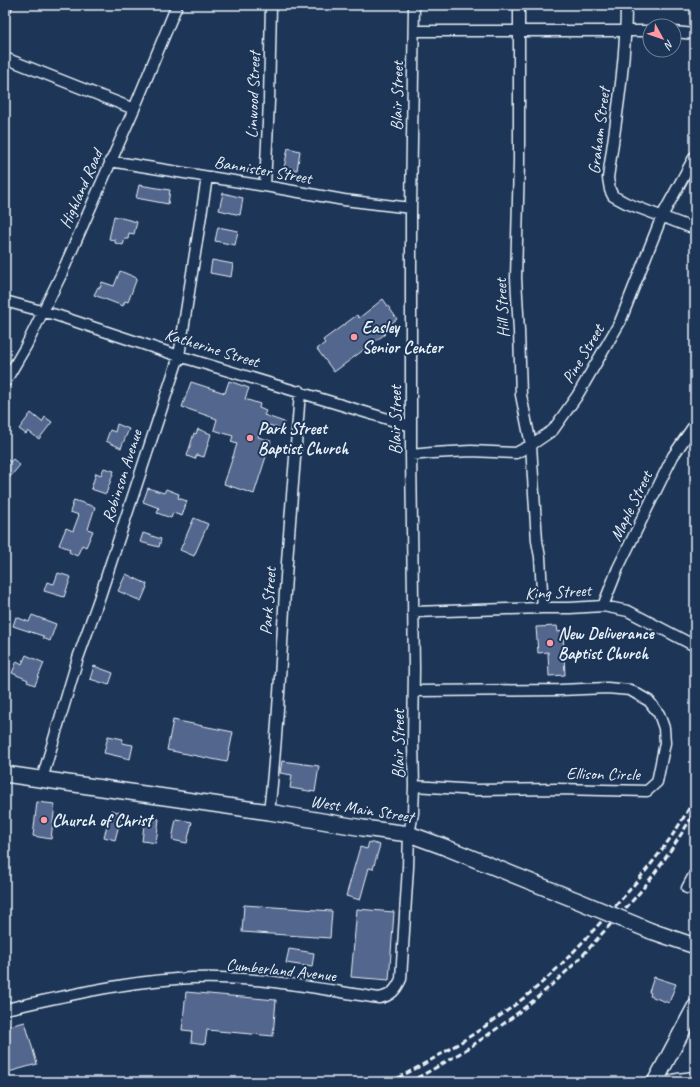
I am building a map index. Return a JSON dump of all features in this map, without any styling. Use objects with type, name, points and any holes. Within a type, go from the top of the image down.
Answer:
[{"type":"main road","name":"West Main Street","points":[[5,774],[268,812],[340,825],[409,834],[651,931],[695,946]]},
{"type":"main road","points":[[655,1082],[695,1007]]},
{"type":"street","points":[[5,10],[7,5]]},
{"type":"street","name":"Highland Road","points":[[5,382],[44,312],[134,109],[177,5]]},
{"type":"street","name":"Linwood Street","points":[[265,186],[271,5]]},
{"type":"street","name":"Blair Street","points":[[409,834],[413,813],[414,786],[410,208],[414,5]]},
{"type":"street","name":"Hill Street","points":[[519,5],[519,162],[516,278],[521,395],[531,445],[543,608]]},
{"type":"street","name":"Graham Street","points":[[626,5],[626,31],[622,76],[608,178],[610,190],[613,196],[626,203],[695,230]]},
{"type":"street","points":[[414,30],[642,31]]},
{"type":"street","points":[[682,33],[695,34]]},
{"type":"street","points":[[5,58],[134,109]]},
{"type":"street","name":"Pine Street","points":[[411,455],[432,452],[516,452],[531,445],[552,430],[576,396],[620,322],[662,216],[695,156]]},
{"type":"street","name":"Bannister Street","points":[[110,161],[344,200],[410,208]]},
{"type":"street","name":"Robinson Avenue","points":[[42,779],[78,658],[98,602],[179,356],[207,177]]},
{"type":"street","name":"Katherine Street","points":[[5,301],[44,312],[179,356],[300,391],[411,426]]},
{"type":"street","name":"Park Street","points":[[268,812],[273,779],[287,558],[300,391]]},
{"type":"street","name":"Maple Street","points":[[603,606],[618,568],[673,456],[695,424]]},
{"type":"street","name":"King Street","points":[[413,612],[603,606],[628,611],[695,646]]},
{"type":"street","name":"Ellison Circle","points":[[414,691],[560,690],[607,688],[630,690],[649,701],[659,714],[664,728],[665,743],[657,782],[647,791],[585,789],[476,790],[414,786]]},
{"type":"street","name":"Cumberland Avenue","points":[[5,1009],[98,989],[177,978],[251,980],[379,998],[387,997],[397,987],[401,979],[408,875],[409,834]]},
{"type":"street","points":[[687,888],[695,873]]},
{"type":"street","points":[[666,1082],[695,1077]]},
{"type":"building","points":[[288,148],[300,151],[297,170],[284,168]]},
{"type":"building","points":[[139,185],[170,190],[168,204],[136,198]]},
{"type":"building","points":[[223,193],[243,198],[240,215],[219,210]]},
{"type":"building","points":[[114,216],[137,222],[134,234],[129,233],[128,239],[125,239],[123,245],[115,243],[115,240],[109,239]]},
{"type":"building","points":[[218,227],[238,231],[235,245],[215,241]]},
{"type":"building","points":[[212,260],[233,264],[231,277],[210,273]]},
{"type":"building","points":[[120,271],[137,278],[128,302],[125,301],[123,306],[94,295],[98,287],[100,288],[102,282],[114,286]]},
{"type":"building","name":"Easley Senior Center","points":[[383,299],[397,319],[382,330],[385,334],[334,372],[317,349],[325,343],[323,340],[357,315],[359,318]]},
{"type":"building","name":"Park Street Baptist Church","points":[[229,381],[249,388],[245,399],[260,404],[259,408],[266,411],[264,415],[284,422],[282,429],[262,423],[258,437],[271,441],[254,494],[224,484],[237,444],[231,442],[233,436],[214,430],[217,419],[182,407],[191,382],[225,393]]},
{"type":"building","points":[[31,413],[42,422],[45,417],[52,422],[39,439],[28,431],[26,434],[19,429]]},
{"type":"building","points":[[117,424],[129,429],[121,448],[106,441],[110,430],[115,432]]},
{"type":"building","points":[[198,429],[211,434],[204,457],[197,455],[195,459],[187,456],[194,433],[196,434]]},
{"type":"building","points":[[5,457],[10,462],[13,459],[20,465],[5,483]]},
{"type":"building","points":[[104,468],[114,471],[106,494],[91,489],[96,473],[101,475]]},
{"type":"building","points":[[148,488],[164,493],[166,489],[179,494],[178,498],[187,501],[182,516],[173,513],[171,518],[157,513],[159,508],[143,502]]},
{"type":"building","points":[[74,500],[95,507],[88,529],[93,531],[86,547],[82,545],[77,556],[69,552],[70,549],[59,545],[66,528],[73,531],[79,515],[70,512]]},
{"type":"building","points":[[194,518],[208,524],[194,556],[180,550]]},
{"type":"building","points":[[143,533],[161,539],[159,547],[140,542]]},
{"type":"building","points":[[58,573],[71,577],[64,597],[44,591],[47,582],[54,584]]},
{"type":"building","points":[[126,574],[147,584],[141,601],[118,591]]},
{"type":"building","points":[[32,615],[56,624],[50,641],[43,638],[43,636],[13,626],[16,617],[29,622]]},
{"type":"building","name":"New Deliverance Baptist Church","points":[[557,626],[558,632],[563,631],[565,675],[549,676],[548,652],[538,653],[536,627]]},
{"type":"building","points":[[26,655],[44,663],[35,685],[12,673],[17,661],[22,664]]},
{"type":"building","points":[[94,666],[113,673],[109,685],[90,679]]},
{"type":"building","points":[[173,720],[233,732],[227,762],[167,750]]},
{"type":"building","points":[[108,736],[123,739],[122,743],[133,745],[130,759],[104,753]]},
{"type":"building","points":[[282,761],[319,766],[315,792],[290,788],[292,775],[280,773]]},
{"type":"building","name":"Church of Christ","points":[[37,802],[55,804],[51,839],[33,836]]},
{"type":"building","points":[[111,810],[122,813],[115,840],[104,837]]},
{"type":"building","points":[[145,817],[159,819],[156,843],[142,841]]},
{"type":"building","points":[[176,819],[192,822],[187,843],[172,840]]},
{"type":"building","points":[[369,842],[380,845],[373,869],[369,868],[360,900],[346,896],[360,847],[367,849]]},
{"type":"building","points":[[244,905],[332,911],[330,938],[242,932]]},
{"type":"building","points":[[357,909],[394,912],[389,980],[351,977]]},
{"type":"building","points":[[289,949],[314,953],[312,967],[286,963]]},
{"type":"building","points":[[654,977],[676,984],[669,1003],[650,996],[651,993],[649,992]]},
{"type":"building","points":[[186,992],[276,1000],[273,1036],[207,1030],[205,1044],[191,1042],[192,1031],[182,1030]]},
{"type":"building","points":[[25,1022],[37,1064],[5,1073],[5,1027]]},
{"type":"railway","points":[[390,1082],[447,1051],[502,1015],[536,988],[561,965],[642,875],[674,833],[695,798]]},
{"type":"railway","points":[[409,1082],[452,1058],[494,1031],[552,985],[585,953],[644,887],[671,850],[695,812]]},
{"type":"place","name":"Easley Senior Center","points":[[354,337]]},
{"type":"place","name":"Park Street Baptist Church","points":[[250,438]]},
{"type":"place","name":"New Deliverance Baptist Church","points":[[550,643]]},
{"type":"place","name":"Church of Christ","points":[[44,820]]}]
